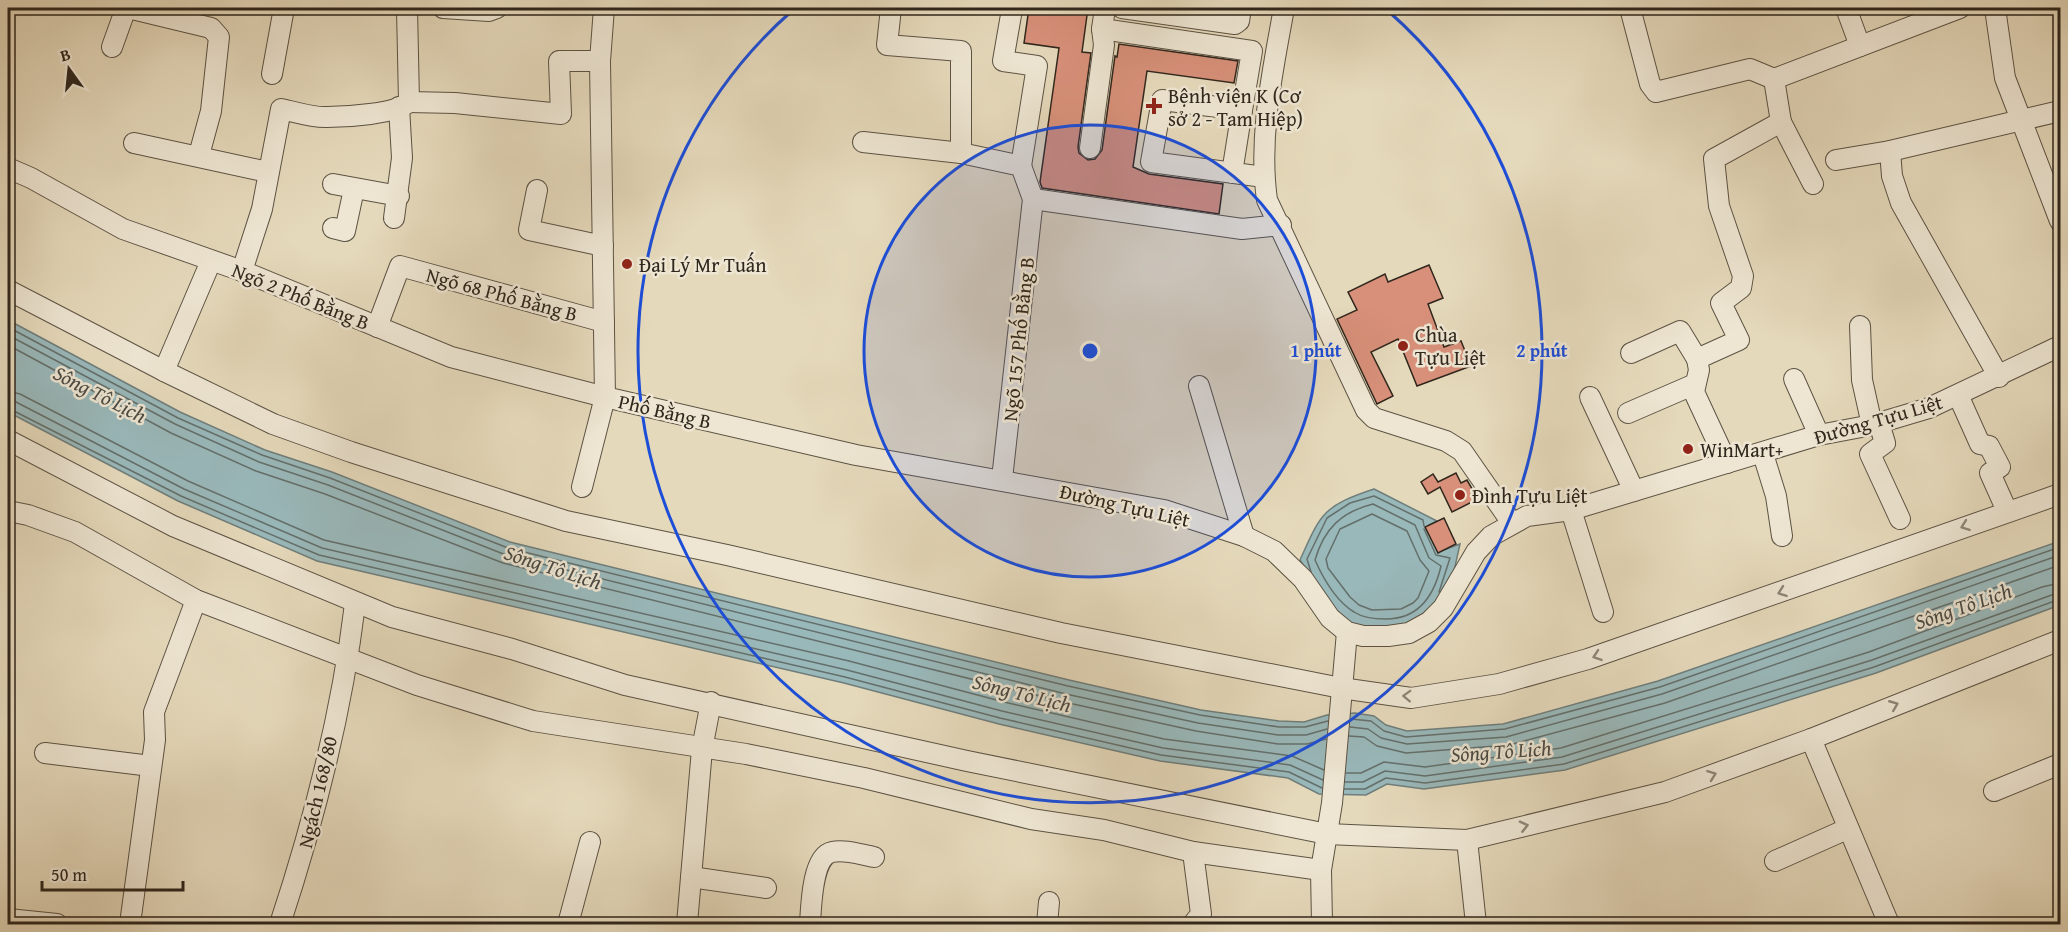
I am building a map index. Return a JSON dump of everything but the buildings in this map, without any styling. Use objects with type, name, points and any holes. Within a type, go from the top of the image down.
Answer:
[{"type":"street","points":[[112,47],[127,8],[211,28],[219,37],[211,111],[199,155]]},
{"type":"street","points":[[272,74],[284,8]]},
{"type":"street","points":[[394,218],[399,196],[402,146],[399,134],[404,105],[407,8]]},
{"type":"street","points":[[443,8],[489,10],[497,8]]},
{"type":"street","name":"Phố Bằng B","points":[[604,8],[600,61],[605,398],[856,455],[1002,479]]},
{"type":"street","points":[[891,8],[887,45],[962,51],[961,153]]},
{"type":"street","points":[[1090,148],[1104,45],[1102,29],[1105,8]]},
{"type":"street","points":[[1122,8],[1235,24],[1239,21],[1241,8]]},
{"type":"street","points":[[1284,8],[1262,166],[1267,200],[1281,225],[1366,410],[1374,417],[1446,441],[1462,451],[1512,523]]},
{"type":"street","points":[[1630,8],[1650,84],[1656,92],[1750,69],[1774,79],[1960,8]]},
{"type":"street","points":[[1846,8],[1860,46]]},
{"type":"street","points":[[1995,8],[2005,78],[2061,221]]},
{"type":"street","points":[[1011,15],[1003,61],[1037,66],[1021,166],[1033,199],[1242,229],[1281,225]]},
{"type":"street","points":[[1102,29],[1252,51],[1232,173]]},
{"type":"street","points":[[242,271],[262,209],[281,109],[326,118],[375,113],[404,105],[442,102],[561,114],[559,62],[600,61]]},
{"type":"street","points":[[1774,79],[1781,122],[1813,184]]},
{"type":"street","points":[[1242,110],[1162,100],[1151,162],[1264,177]]},
{"type":"street","points":[[1836,160],[1890,151],[2061,111]]},
{"type":"street","points":[[1697,359],[1739,340],[1721,303],[1742,288],[1743,276],[1719,206],[1714,159],[1781,122]]},
{"type":"street","points":[[862,142],[961,153],[1021,166]]},
{"type":"street","points":[[134,143],[199,155],[268,172]]},
{"type":"street","points":[[1890,151],[1892,176],[1901,203],[1998,377]]},
{"type":"street","name":"Ngõ 2 Phố Bằng B","points":[[8,168],[31,178],[123,229],[242,271],[451,357],[605,398]]},
{"type":"street","points":[[333,184],[399,196]]},
{"type":"street","points":[[333,228],[345,231],[354,189]]},
{"type":"street","points":[[537,190],[529,230],[603,246]]},
{"type":"street","name":"Ngõ 157 Phố Bằng B","points":[[1002,479],[1033,199]]},
{"type":"street","points":[[164,371],[211,261]]},
{"type":"street","name":"Ngõ 68 Phố Bằng B","points":[[377,327],[400,266],[604,322]]},
{"type":"street","points":[[8,290],[164,371],[273,424],[362,456],[566,521],[739,557],[1061,633],[1341,688],[1411,698],[1499,684],[1588,659],[2061,494]]},
{"type":"street","points":[[1860,326],[1862,380],[1876,424],[1885,443],[1870,454],[1900,519]]},
{"type":"street","points":[[1631,353],[1680,331],[1697,359],[1699,370],[1694,392],[1727,463]]},
{"type":"street","name":"Đường Tựu Liệt","points":[[1002,479],[1164,510],[1244,536],[1274,551],[1303,579],[1330,618],[1347,632],[1363,636],[1388,636],[1409,633],[1429,622],[1443,608],[1476,552],[1491,536],[1527,516],[1571,510],[1819,435],[1876,424],[1929,408],[2061,346]]},
{"type":"street","points":[[1794,379],[1819,435]]},
{"type":"street","points":[[1629,412],[1695,384]]},
{"type":"street","points":[[1199,386],[1244,536]]},
{"type":"street","points":[[1958,395],[1980,444],[1989,446],[2000,467],[1990,473],[2007,511]]},
{"type":"street","points":[[1590,397],[1634,490]]},
{"type":"street","points":[[582,487],[605,398]]},
{"type":"street","points":[[8,440],[173,526],[392,617],[512,649],[626,685],[711,702],[967,761],[1327,834],[1467,840],[1665,792],[1811,739],[2061,640]]},
{"type":"street","points":[[1762,454],[1776,496],[1782,536]]},
{"type":"street","points":[[1571,510],[1603,612]]},
{"type":"street","points":[[8,511],[28,515],[75,532],[196,600],[417,685],[533,721],[746,754],[864,778],[1031,819],[1104,830],[1192,852],[1321,870]]},
{"type":"street","points":[[130,924],[155,740],[154,712],[196,600]]},
{"type":"street","name":"Ngách 168/80","points":[[280,924],[303,853],[348,658],[355,603]]},
{"type":"street","points":[[1322,924],[1321,870],[1332,803],[1347,632]]},
{"type":"street","points":[[687,924],[702,749],[711,702]]},
{"type":"street","points":[[1811,739],[1889,924]]},
{"type":"street","points":[[45,753],[151,766]]},
{"type":"street","points":[[1994,791],[2061,764]]},
{"type":"street","points":[[1774,861],[1848,829]]},
{"type":"street","points":[[1467,840],[1476,924]]},
{"type":"street","points":[[568,924],[590,842]]},
{"type":"street","points":[[810,924],[814,880],[824,857],[829,852],[838,851],[874,857]]},
{"type":"street","points":[[1192,852],[1202,914],[1193,924]]},
{"type":"street","points":[[691,877],[766,888]]},
{"type":"street","points":[[1047,924],[1049,902]]},
{"type":"street","points":[[8,919],[57,924]]},
{"type":"water","name":"Sông Tô Lịch","points":[[8,320],[180,412],[265,450],[332,472],[510,542],[1069,680],[1201,710],[1279,721],[1304,722],[1327,715],[1355,713],[1374,716],[1386,725],[1407,731],[1503,724],[1658,681],[2060,541],[2060,605],[1876,673],[1565,770],[1424,789],[1387,784],[1366,795],[1319,794],[1288,778],[1160,761],[999,724],[844,683],[317,561],[178,501],[8,412]]},
{"type":"water","points":[[1374,489],[1437,521],[1429,525],[1441,551],[1460,544],[1454,571],[1445,593],[1408,630],[1348,625],[1333,613],[1300,560],[1313,531],[1326,513],[1344,501]]},
{"type":"place","name":"Bệnh viện K (Cơ sở 2 - Tam Hiệp)","points":[[1154,106]]},
{"type":"place","name":"Đại Lý Mr Tuấn","points":[[627,264]]},
{"type":"place","name":"Chùa Tựu Liệt","points":[[1403,346]]},
{"type":"place","name":"WinMart+","points":[[1688,449]]},
{"type":"place","name":"Đình Tựu Liệt","points":[[1460,495]]}]
